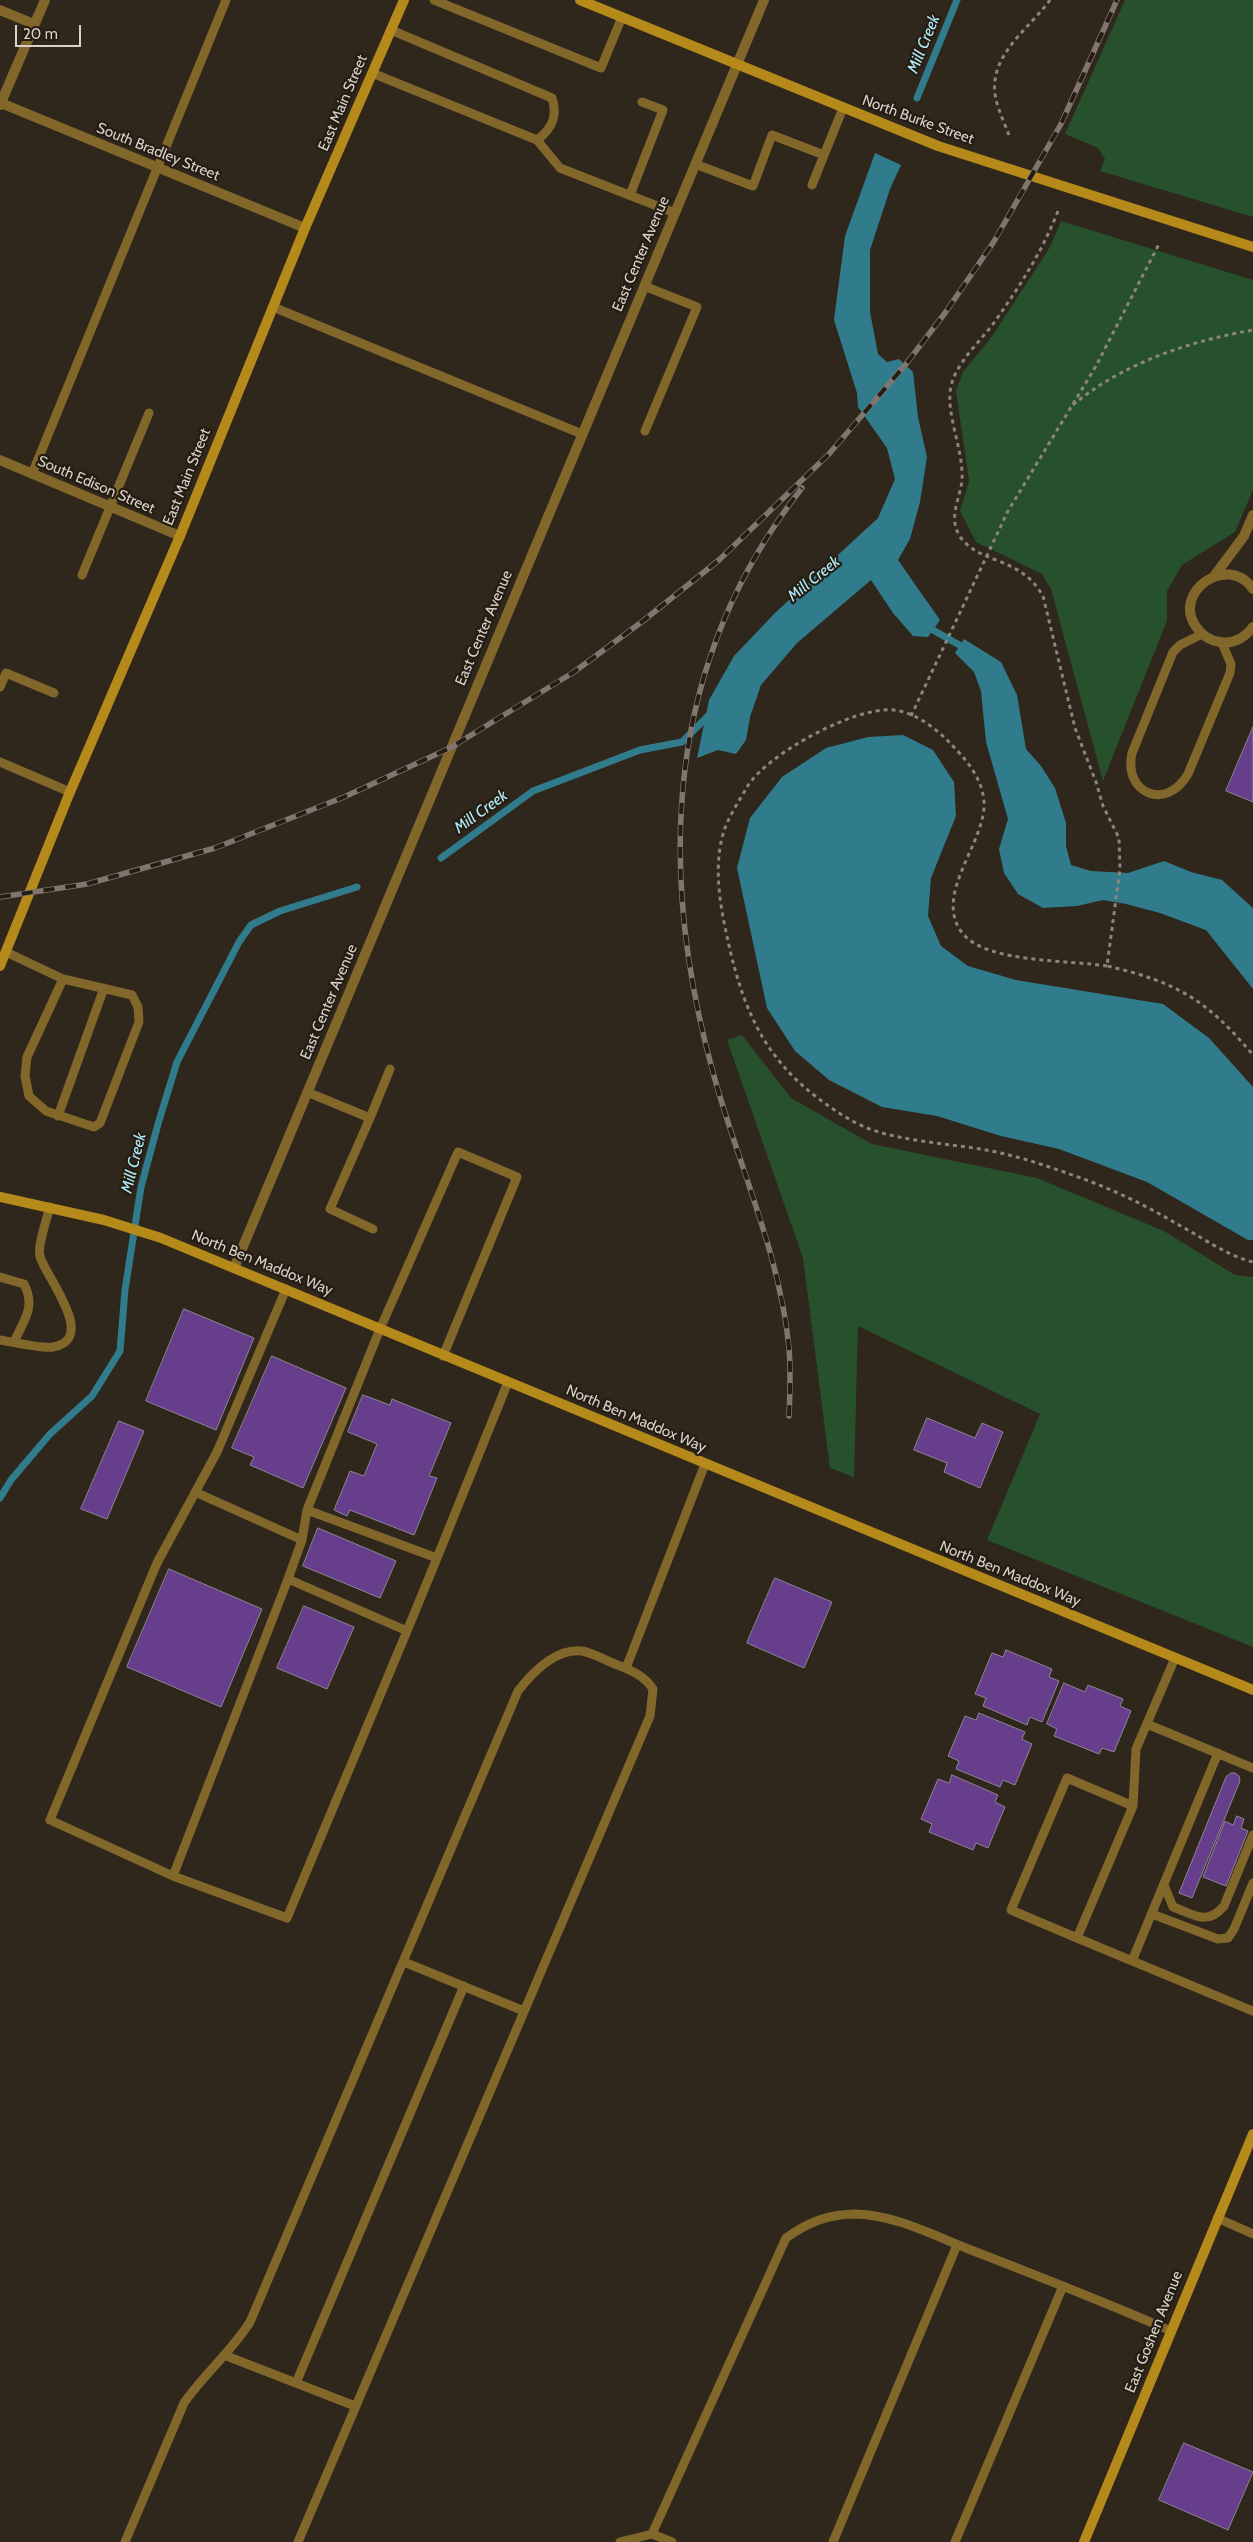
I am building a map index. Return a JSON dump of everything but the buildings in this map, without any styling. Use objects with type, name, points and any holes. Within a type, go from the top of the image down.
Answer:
[{"type":"street","points":[[0,104],[45,0]]},
{"type":"street","name":"East Main Street","points":[[0,966],[70,792],[180,536],[304,228],[404,0]]},
{"type":"street","name":"North Burke Street","points":[[580,0],[938,146],[1253,248]]},
{"type":"street","name":"East Center Avenue","points":[[234,1268],[764,0]]},
{"type":"street","points":[[0,10],[34,24]]},
{"type":"street","name":"South Bradley Street","points":[[0,104],[304,228]]},
{"type":"street","name":"South Edison Street","points":[[0,460],[180,536]]},
{"type":"street","points":[[1253,516],[1236,549],[1215,575],[1198,587],[1190,606],[1191,617],[1202,634],[1208,638],[1222,642],[1242,638],[1253,627]]},
{"type":"street","points":[[1215,575],[1234,575],[1243,579],[1253,589]]},
{"type":"street","name":"North Ben Maddox Way","points":[[0,1197],[104,1220],[234,1268],[1253,1690]]},
{"type":"street","name":"East Goshen Avenue","points":[[1084,2542],[1253,2134]]},
{"type":"lane","points":[[32,474],[226,0]]},
{"type":"lane","points":[[434,0],[601,68],[622,17]]},
{"type":"lane","points":[[391,30],[552,98],[556,111],[554,118],[548,132],[537,140]]},
{"type":"lane","points":[[372,73],[537,140],[560,168],[675,213]]},
{"type":"lane","points":[[630,195],[663,110],[642,102]]},
{"type":"lane","points":[[812,185],[843,108]]},
{"type":"lane","points":[[696,164],[753,186],[772,135],[824,155]]},
{"type":"lane","points":[[644,286],[697,307],[645,431]]},
{"type":"lane","points":[[272,307],[582,434]]},
{"type":"lane","points":[[82,575],[149,413]]},
{"type":"lane","points":[[1202,634],[1180,645],[1173,652],[1132,753],[1129,765],[1133,780],[1144,789],[1156,794],[1169,794],[1181,786],[1188,774],[1230,673],[1231,664],[1222,642]]},
{"type":"lane","points":[[0,686],[6,673],[54,693]]},
{"type":"lane","points":[[0,762],[70,792]]},
{"type":"lane","points":[[6,952],[63,979],[132,995],[138,1007],[138,1022],[100,1123],[94,1127],[46,1111],[29,1096],[25,1076],[27,1057],[63,979]]},
{"type":"lane","points":[[58,1116],[104,988]]},
{"type":"lane","points":[[373,1229],[330,1209],[390,1069]]},
{"type":"lane","points":[[307,1092],[370,1118]]},
{"type":"lane","points":[[173,1876],[288,1580],[302,1540],[307,1510],[380,1329],[458,1152],[517,1177],[443,1356]]},
{"type":"lane","points":[[0,1340],[54,1347],[66,1340],[72,1328],[70,1315],[39,1255],[50,1207]]},
{"type":"lane","points":[[0,1277],[24,1284],[30,1295],[31,1305],[14,1342]]},
{"type":"lane","points":[[286,1289],[217,1452],[157,1563],[50,1820],[173,1876],[287,1918],[407,1631],[508,1382]]},
{"type":"lane","points":[[626,1668],[705,1464]]},
{"type":"lane","points":[[195,1492],[302,1540]]},
{"type":"lane","points":[[307,1510],[437,1558]]},
{"type":"lane","points":[[288,1580],[407,1631]]},
{"type":"lane","points":[[125,2542],[184,2403],[239,2340],[250,2322],[518,1692],[529,1677],[542,1666],[566,1653],[583,1651],[642,1676],[653,1690],[650,1716],[298,2542]]},
{"type":"lane","points":[[1077,1938],[1133,1806],[1136,1749],[1175,1658]]},
{"type":"lane","points":[[1147,1724],[1253,1768]]},
{"type":"lane","points":[[1132,1961],[1218,1753]]},
{"type":"lane","points":[[1133,1806],[1067,1778],[1010,1910],[1253,2011]]},
{"type":"lane","points":[[1164,1885],[1173,1908],[1203,1919],[1216,1915],[1224,1906],[1253,1835]]},
{"type":"lane","points":[[1152,1914],[1218,1939],[1228,1938],[1234,1929],[1253,1883]]},
{"type":"lane","points":[[404,1962],[524,2011]]},
{"type":"lane","points":[[296,2383],[464,1986]]},
{"type":"lane","points":[[652,2534],[786,2238],[804,2225],[821,2218],[858,2214],[892,2220],[1063,2286],[1171,2331]]},
{"type":"lane","points":[[1217,2218],[1253,2234]]},
{"type":"lane","points":[[833,2542],[957,2245]]},
{"type":"lane","points":[[955,2542],[1063,2286]]},
{"type":"lane","points":[[224,2355],[355,2406]]},
{"type":"lane","points":[[620,2542],[652,2534],[672,2542]]},
{"type":"path","points":[[1009,135],[995,94],[997,70],[1006,51],[1050,0]]},
{"type":"path","points":[[1058,211],[1044,246],[996,320],[959,368],[951,386],[962,479],[954,506],[954,523],[961,537],[972,548],[1018,569],[1034,581],[1043,596],[1075,728],[1096,782],[1103,806],[1119,838],[1120,869],[1107,966]]},
{"type":"path","points":[[911,716],[1008,511],[1096,366],[1159,244]]},
{"type":"path","points":[[1071,407],[1088,393],[1137,366],[1189,344],[1253,330]]},
{"type":"path","points":[[1253,1055],[1234,1032],[1200,1001],[1167,984],[1107,966],[1020,958],[986,949],[965,936],[955,919],[953,902],[958,879],[982,825],[984,799],[975,771],[957,750],[936,728],[911,716],[894,710],[874,712],[851,718],[803,741],[771,760],[751,781],[734,810],[722,836],[719,862],[719,890],[723,920],[737,980],[763,1041],[780,1064],[804,1087],[835,1111],[866,1128],[893,1135],[988,1150],[1033,1161],[1089,1181],[1175,1222],[1226,1252],[1253,1262]]},
{"type":"green space","points":[[1125,0],[1253,0],[1253,217],[1100,171],[1105,159],[1098,148],[1065,134]]},
{"type":"green space","points":[[1061,221],[1253,280],[1253,490],[1235,532],[1182,565],[1167,591],[1167,621],[1103,781],[1051,589],[1042,574],[976,542],[960,511],[969,481],[956,391],[963,372],[993,335],[1050,247]]},
{"type":"green space","points":[[742,1035],[791,1098],[872,1144],[1037,1178],[1164,1231],[1235,1275],[1253,1277],[1253,1647],[987,1540],[1040,1414],[858,1326],[854,1477],[830,1468],[803,1258],[727,1040]]},
{"type":"water","points":[[875,153],[901,165],[890,189],[870,250],[870,312],[878,354],[887,362],[899,359],[913,372],[918,417],[927,457],[920,502],[910,539],[898,560],[940,620],[928,637],[913,636],[893,613],[871,580],[797,643],[761,685],[750,717],[746,740],[736,754],[718,750],[697,758],[709,700],[734,656],[775,613],[878,518],[895,479],[887,448],[858,407],[857,393],[834,320],[845,236]]},
{"type":"water","points":[[964,639],[1001,662],[1017,695],[1026,749],[1041,766],[1055,788],[1066,823],[1066,846],[1071,865],[1091,871],[1128,873],[1164,861],[1191,872],[1222,880],[1253,908],[1253,989],[1206,930],[1160,913],[1126,904],[1103,900],[1077,906],[1043,908],[1018,894],[1004,873],[999,849],[1008,819],[986,742],[981,691],[974,672],[955,653]]},
{"type":"water","points":[[903,735],[933,750],[954,782],[956,816],[931,878],[928,916],[941,946],[968,966],[1016,980],[1163,1004],[1209,1038],[1253,1087],[1253,1240],[1248,1240],[1147,1182],[1059,1149],[1001,1136],[937,1116],[882,1107],[829,1080],[795,1051],[767,1008],[737,868],[750,818],[782,777],[826,748],[868,737]]},
{"type":"waterway","name":"Mill Creek","points":[[917,98],[957,0]]},
{"type":"waterway","points":[[927,623],[933,630],[968,650]]},
{"type":"waterway","name":"Mill Creek","points":[[441,858],[533,791],[640,750],[682,742],[711,713]]},
{"type":"waterway","name":"Mill Creek","points":[[0,1498],[11,1480],[50,1434],[92,1396],[120,1351],[125,1290],[141,1187],[158,1124],[177,1062],[239,942],[251,925],[280,911],[357,887]]},
{"type":"railway","points":[[0,897],[87,884],[215,848],[344,797],[450,748],[574,672],[643,621],[719,560],[829,454],[906,364],[945,313],[993,243],[1061,124],[1117,0]]},
{"type":"railway","points":[[789,1416],[790,1357],[784,1313],[777,1279],[758,1211],[714,1076],[696,998],[684,921],[680,845],[685,770],[699,696],[722,624],[757,555],[802,488]]}]
